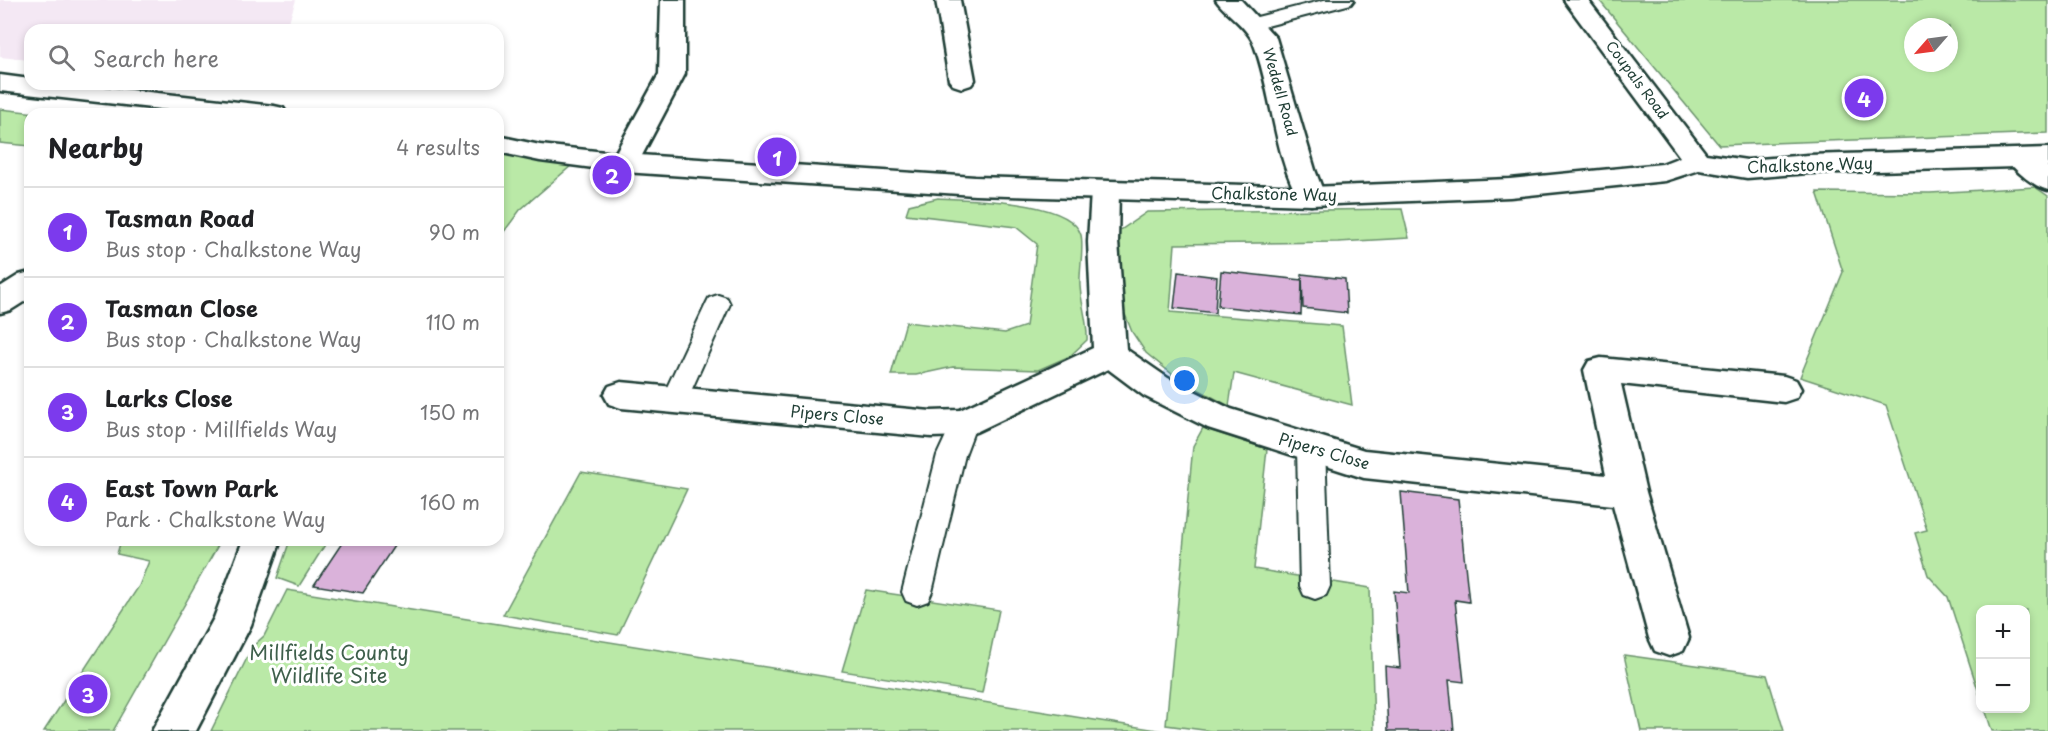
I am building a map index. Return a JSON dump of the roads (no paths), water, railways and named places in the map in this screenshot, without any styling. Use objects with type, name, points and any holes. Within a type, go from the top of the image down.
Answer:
[{"type":"street","points":[[624,163],[672,74],[673,0]]},
{"type":"street","points":[[948,0],[962,80]]},
{"type":"street","name":"Weddell Road","points":[[1228,0],[1264,38],[1311,196]]},
{"type":"street","name":"Coupals Road","points":[[1576,0],[1697,161]]},
{"type":"street","points":[[0,83],[24,86]]},
{"type":"street","points":[[62,90],[221,108]]},
{"type":"street","name":"Chalkstone Way","points":[[504,145],[540,153],[624,163],[975,186],[1311,196],[1510,188],[1665,172],[1697,161],[1746,169],[1808,164],[2048,157]]},
{"type":"street","points":[[2020,158],[2048,181]]},
{"type":"street","points":[[1105,191],[1103,242],[1110,354]]},
{"type":"street","points":[[0,302],[24,287]]},
{"type":"street","name":"Pipers Close","points":[[621,395],[931,424],[964,423],[1110,354],[1156,387],[1220,419],[1364,464],[1628,492]]},
{"type":"street","points":[[1669,638],[1628,492],[1601,370],[1784,389]]},
{"type":"street","points":[[173,731],[231,625],[260,546]]},
{"type":"lane","points":[[1252,24],[1345,0]]},
{"type":"lane","points":[[674,400],[718,304]]},
{"type":"lane","points":[[917,592],[951,455],[964,423]]},
{"type":"lane","points":[[1311,447],[1315,586]]},
{"type":"place","name":"East Town Park","points":[[1864,98]]},
{"type":"place","name":"Tasman Road","points":[[777,157]]},
{"type":"place","name":"Tasman Close","points":[[612,175]]},
{"type":"place","name":"Larks Close","points":[[88,694]]},
{"type":"park label","name":"Millfields County Wildlife Site","points":[[329,664]]}]
